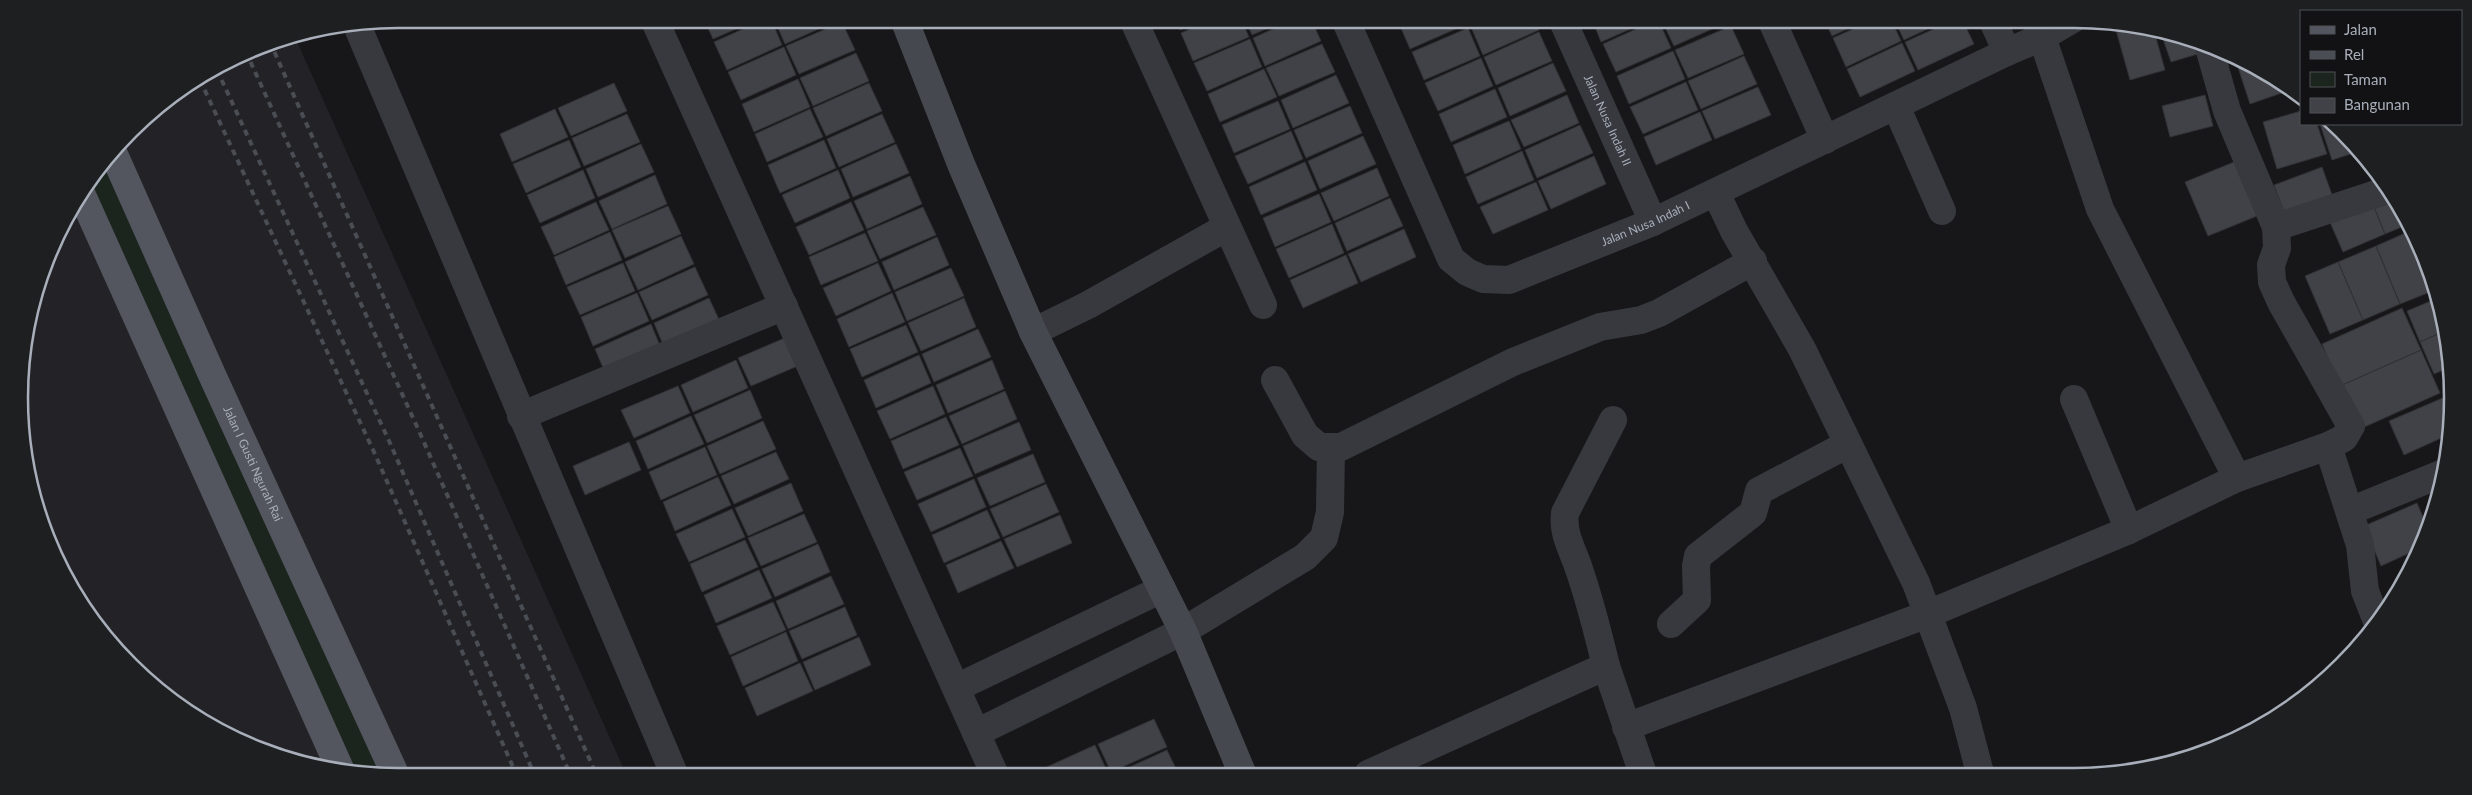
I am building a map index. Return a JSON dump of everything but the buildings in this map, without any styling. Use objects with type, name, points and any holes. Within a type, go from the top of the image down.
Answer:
[{"type":"main road","name":"Jalan I Gusti Ngurah Rai","points":[[116,158],[213,378],[392,768]]},
{"type":"main road","points":[[84,201],[337,762]]},
{"type":"main road","points":[[173,394],[213,378]]},
{"type":"street","points":[[658,28],[992,768]]},
{"type":"street","points":[[908,28],[961,164],[1033,332],[1183,631],[1240,768]]},
{"type":"street","points":[[1137,28],[1263,305]]},
{"type":"street","name":"Jalan Nusa Indah I","points":[[1349,28],[1451,259],[1467,272],[1483,279],[1509,280],[1653,222],[2007,52],[2042,38],[2058,28]]},
{"type":"street","name":"Jalan Nusa Indah II","points":[[1566,28],[1653,222]]},
{"type":"street","points":[[1775,28],[1825,140]]},
{"type":"street","points":[[1996,28],[2007,52]]},
{"type":"street","points":[[359,30],[672,768]]},
{"type":"street","points":[[2042,38],[2100,210],[2237,478]]},
{"type":"street","points":[[1626,727],[1928,614],[2129,530],[2237,478],[2328,446],[2344,438],[2351,426],[2281,302],[2272,282],[2272,264],[2277,248],[2276,227],[2227,111],[2211,54]]},
{"type":"street","points":[[1896,106],[1942,211]]},
{"type":"street","points":[[2276,227],[2382,192]]},
{"type":"street","points":[[1716,193],[1734,231],[1802,349],[1916,583],[1963,708],[1979,768]]},
{"type":"street","points":[[1033,332],[1227,227]]},
{"type":"street","points":[[1275,380],[1305,435],[1319,447],[1341,447],[1513,362],[1600,327],[1650,317],[1751,259]]},
{"type":"street","points":[[521,416],[784,306]]},
{"type":"street","points":[[2074,399],[2129,530]]},
{"type":"street","points":[[1613,420],[1565,513],[1564,522],[1568,540],[1579,567],[1606,666],[1641,768]]},
{"type":"street","points":[[1671,624],[1697,600],[1696,566],[1698,556],[1753,513],[1759,491],[1848,444]]},
{"type":"street","points":[[2328,446],[2360,545],[2365,591],[2374,614]]},
{"type":"street","points":[[976,733],[1183,631],[1305,558],[1324,538],[1330,512],[1331,447]]},
{"type":"street","points":[[2350,511],[2436,476]]},
{"type":"street","points":[[956,688],[1162,589]]},
{"type":"street","points":[[1381,768],[1606,666]]},
{"type":"shaded area","points":[[297,42],[623,768],[392,768],[116,158],[154,119],[172,104],[212,77],[256,56]]},
{"type":"shaded area","points":[[84,201],[337,762],[302,755],[256,739],[212,718],[172,691],[136,659],[104,623],[77,582],[56,539],[40,493],[35,470],[28,422],[28,373],[35,325],[47,279],[66,234]]},
{"type":"green space","points":[[116,158],[392,768],[337,762],[84,201]]},
{"type":"railway","points":[[273,49],[593,768]]},
{"type":"railway","points":[[249,59],[419,431],[567,768]]},
{"type":"railway","points":[[219,74],[390,443],[532,768]]},
{"type":"railway","points":[[202,84],[374,452],[513,768]]}]
